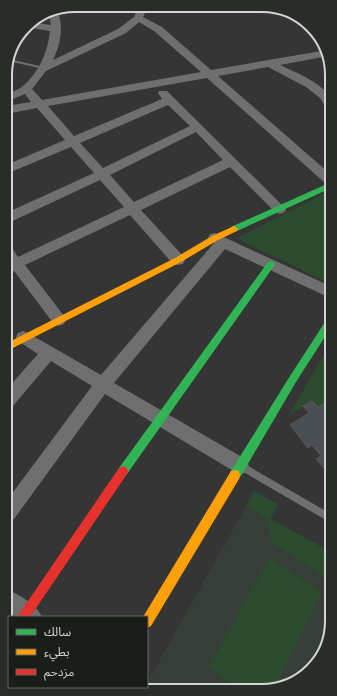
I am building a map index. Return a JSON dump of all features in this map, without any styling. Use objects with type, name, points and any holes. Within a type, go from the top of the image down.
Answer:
[{"type":"street","points":[[44,68],[117,33],[138,18],[141,12]]},
{"type":"street","points":[[12,96],[26,89],[44,68],[54,49],[56,29],[53,15]]},
{"type":"street","points":[[138,18],[154,26],[325,176]]},
{"type":"street","points":[[36,25],[56,29]]},
{"type":"street","points":[[12,109],[322,54]]},
{"type":"street","points":[[269,63],[325,92]]},
{"type":"street","points":[[154,84],[280,209]]},
{"type":"street","points":[[26,89],[178,260]]},
{"type":"street","points":[[12,167],[169,100]]},
{"type":"street","points":[[12,216],[197,127]]},
{"type":"street","points":[[12,266],[232,161]]},
{"type":"street","points":[[12,344],[23,337],[325,188]]},
{"type":"street","points":[[219,240],[325,290]]},
{"type":"street","points":[[12,508],[103,384],[219,240]]},
{"type":"street","points":[[12,603],[27,616],[159,419],[271,264]]},
{"type":"street","points":[[12,267],[58,320]]},
{"type":"street","points":[[148,620],[293,379],[325,330]]},
{"type":"street","points":[[23,337],[159,419],[241,466]]},
{"type":"street","points":[[12,395],[48,352]]},
{"type":"lane","points":[[14,61],[44,68]]},
{"type":"lane","points":[[241,466],[325,515]]},
{"type":"shaded area","points":[[246,506],[265,517],[272,543],[325,577],[325,625],[323,638],[317,653],[312,660],[294,676],[283,681],[262,684],[148,684],[148,681]]},
{"type":"green space","points":[[325,193],[325,281],[241,241],[239,237]]},
{"type":"green space","points":[[325,353],[325,402],[318,407],[312,401],[289,415]]},
{"type":"green space","points":[[254,491],[278,504],[271,519],[325,549],[325,577],[272,543],[265,517],[246,506]]},
{"type":"green space","points":[[269,558],[322,592],[278,682],[262,684],[232,684],[209,667]]},
{"type":"green space","points":[[324,633],[317,653],[310,662]]},
{"type":"building","points":[[312,401],[318,407],[325,402],[325,469],[316,459],[321,456],[312,445],[308,448],[290,425],[309,413],[303,406]]},
{"type":"traffic: fast","points":[[234,229],[325,188]]},
{"type":"traffic: fast","points":[[123,471],[271,264]]},
{"type":"traffic: fast","points":[[235,475],[293,379],[325,330]]},
{"type":"traffic: slow","points":[[12,344],[178,260],[215,238],[234,229]]},
{"type":"traffic: slow","points":[[148,620],[235,475]]},
{"type":"traffic: jam","points":[[24,616],[123,471]]}]
